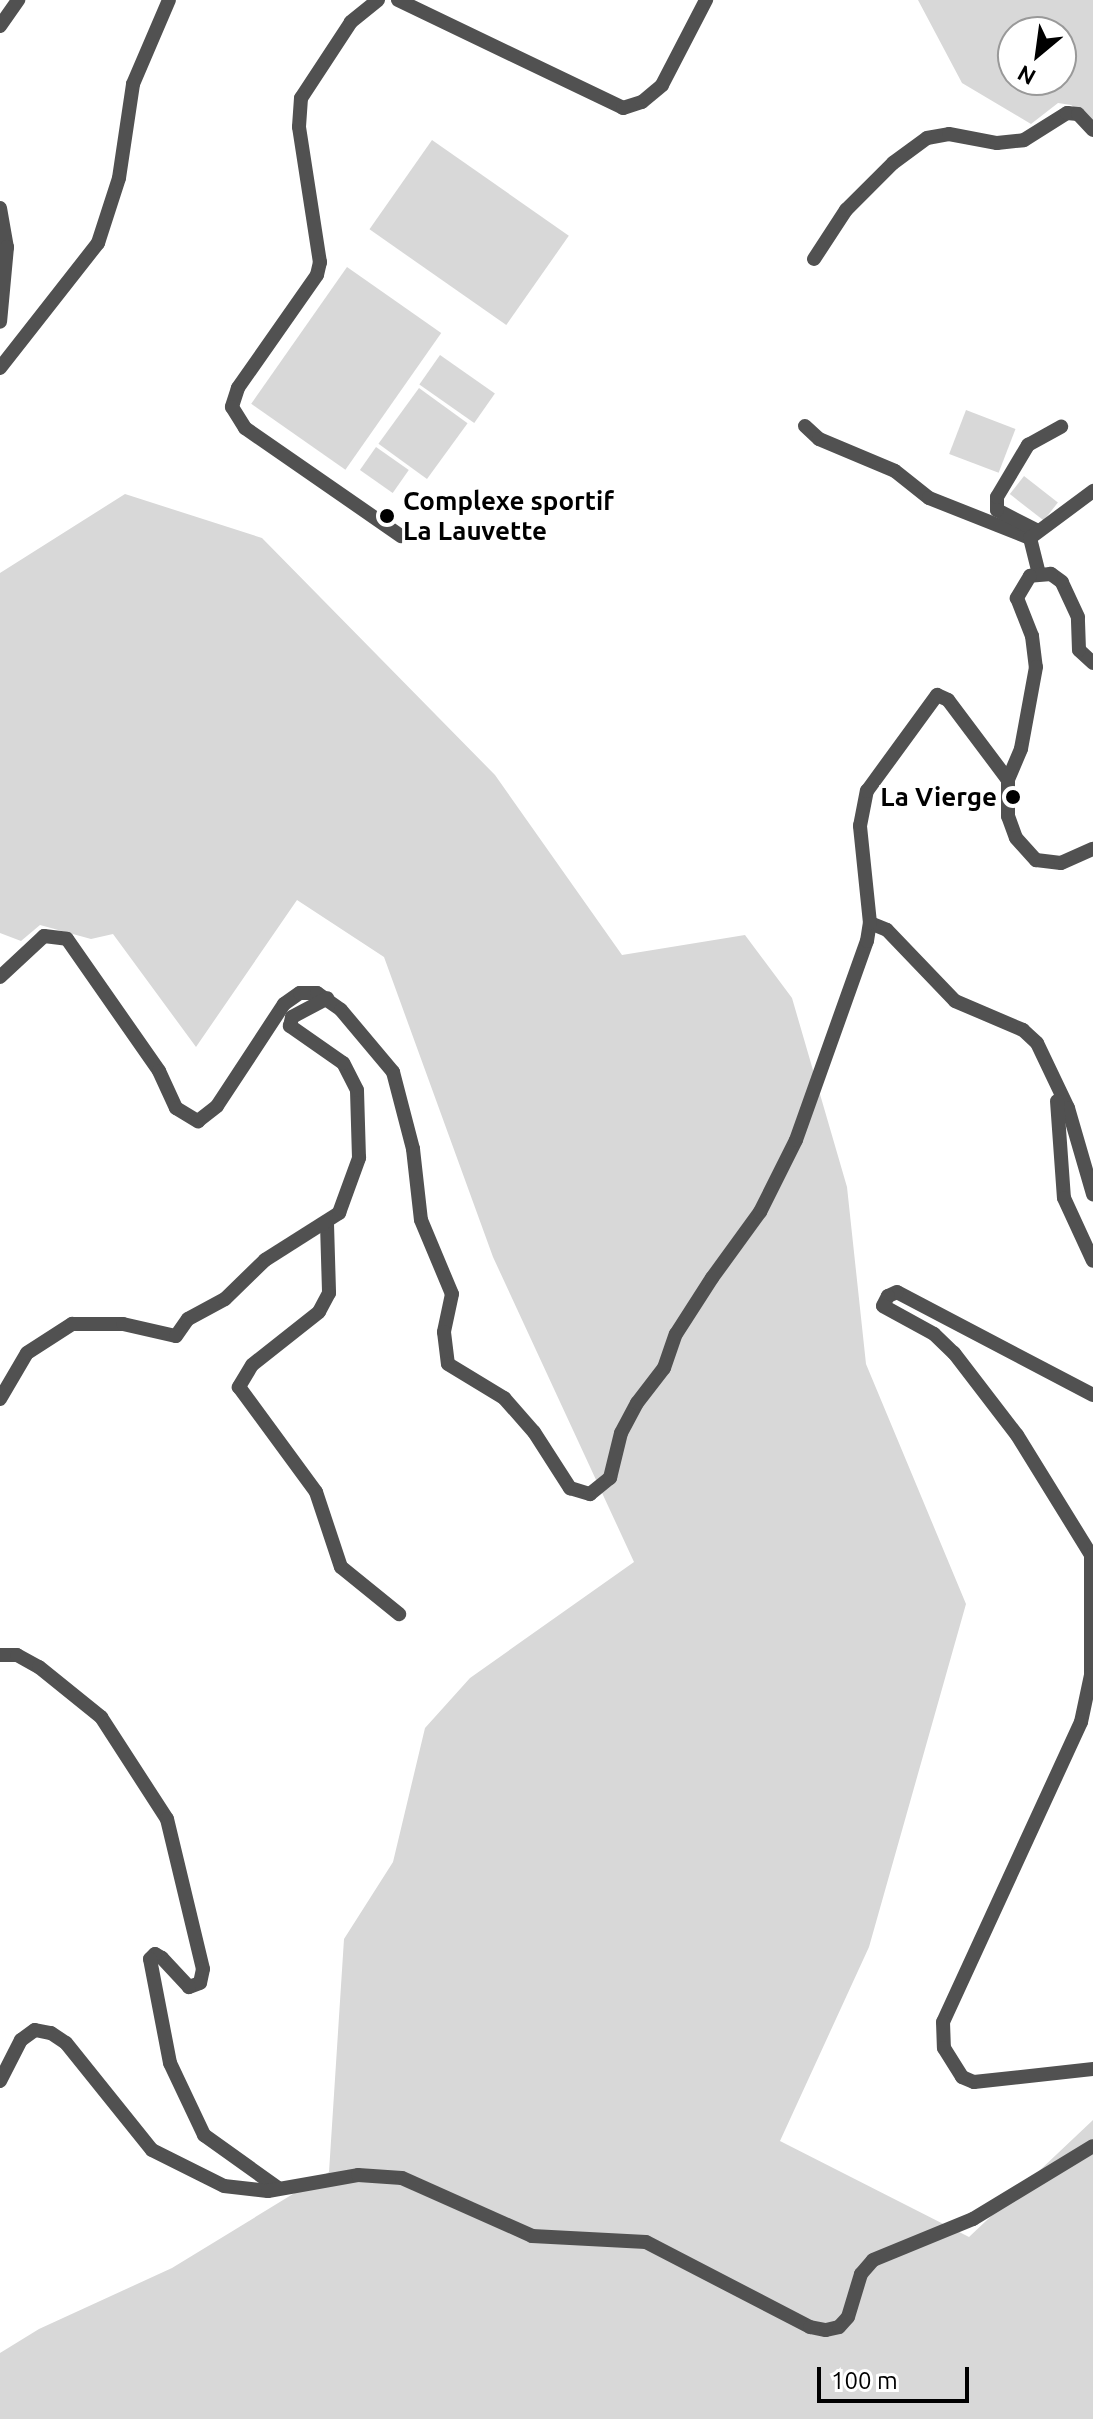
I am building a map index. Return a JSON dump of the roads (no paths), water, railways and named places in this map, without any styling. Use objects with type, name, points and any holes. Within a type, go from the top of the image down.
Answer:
[{"type":"street","points":[[0,26],[18,0]]},
{"type":"street","points":[[0,368],[86,264],[102,233],[119,178],[121,137],[133,84],[169,0]]},
{"type":"street","points":[[378,0],[351,22],[301,98],[299,127],[320,262],[317,275],[238,388],[232,407],[245,428],[401,536]]},
{"type":"street","points":[[398,0],[623,108],[642,102],[662,85],[706,0]]},
{"type":"street","points":[[814,259],[846,210],[893,163],[927,138],[949,134],[997,143],[1024,140],[1067,113],[1078,114],[1093,130]]},
{"type":"street","points":[[0,208],[7,247],[0,322]]},
{"type":"street","points":[[805,426],[819,439],[895,471],[929,498],[1034,535]]},
{"type":"street","points":[[1039,574],[1034,535],[997,510],[997,497],[1028,445],[1061,427]]},
{"type":"street","points":[[1034,535],[1093,491]]},
{"type":"street","points":[[1093,663],[1079,650],[1078,617],[1062,582],[1039,574],[1023,582],[1017,598],[1032,636],[1036,667],[1021,749],[1008,780],[1008,816],[1027,854],[1061,863],[1093,849]]},
{"type":"street","points":[[0,977],[44,936],[67,939],[159,1071],[176,1108],[198,1121],[217,1106],[284,1004],[300,993],[327,998],[393,1072],[413,1149],[421,1220],[441,1258],[452,1294],[444,1332],[448,1364],[504,1398],[534,1432],[570,1488],[583,1495],[598,1491],[610,1478],[628,1419],[664,1368],[676,1334],[772,1192],[818,1082],[870,923],[860,826],[867,791],[937,695],[948,700],[1008,780]]},
{"type":"street","points":[[870,923],[887,930],[955,1001],[1023,1030],[1057,1079],[1093,1194]]},
{"type":"street","points":[[4,1392],[27,1353],[72,1324],[123,1324],[176,1336],[188,1319],[225,1299],[265,1260],[327,1224],[339,1213],[359,1158],[357,1090],[343,1063],[290,1026],[292,1017],[327,998]]},
{"type":"street","points":[[1057,1079],[1064,1198],[1093,1261]]},
{"type":"street","points":[[327,1224],[329,1293],[319,1312],[252,1365],[239,1387],[316,1492],[341,1567],[399,1614]]},
{"type":"street","points":[[1093,1395],[897,1292],[883,1306],[934,1334],[954,1353],[1017,1435],[1091,1555],[1091,1675],[1081,1722],[943,2022],[944,2048],[952,2066],[974,2082],[1093,2069]]},
{"type":"street","points":[[0,1655],[17,1655],[39,1667],[101,1717],[167,1819],[203,1969],[200,1983],[189,1987],[162,1958],[155,1954],[150,1959],[170,2063],[204,2135],[278,2188]]},
{"type":"street","points":[[0,2081],[21,2040],[35,2030],[51,2033],[66,2043],[152,2150],[224,2186],[278,2188],[358,2175],[402,2178],[532,2236],[646,2242],[810,2327],[826,2330],[839,2327],[848,2317],[861,2274],[873,2260],[973,2219],[1093,2146]]},
{"type":"place","name":"Complexe sportif La Lauvette","points":[[387,516]]},
{"type":"place","name":"La Vierge","points":[[1013,797]]}]
